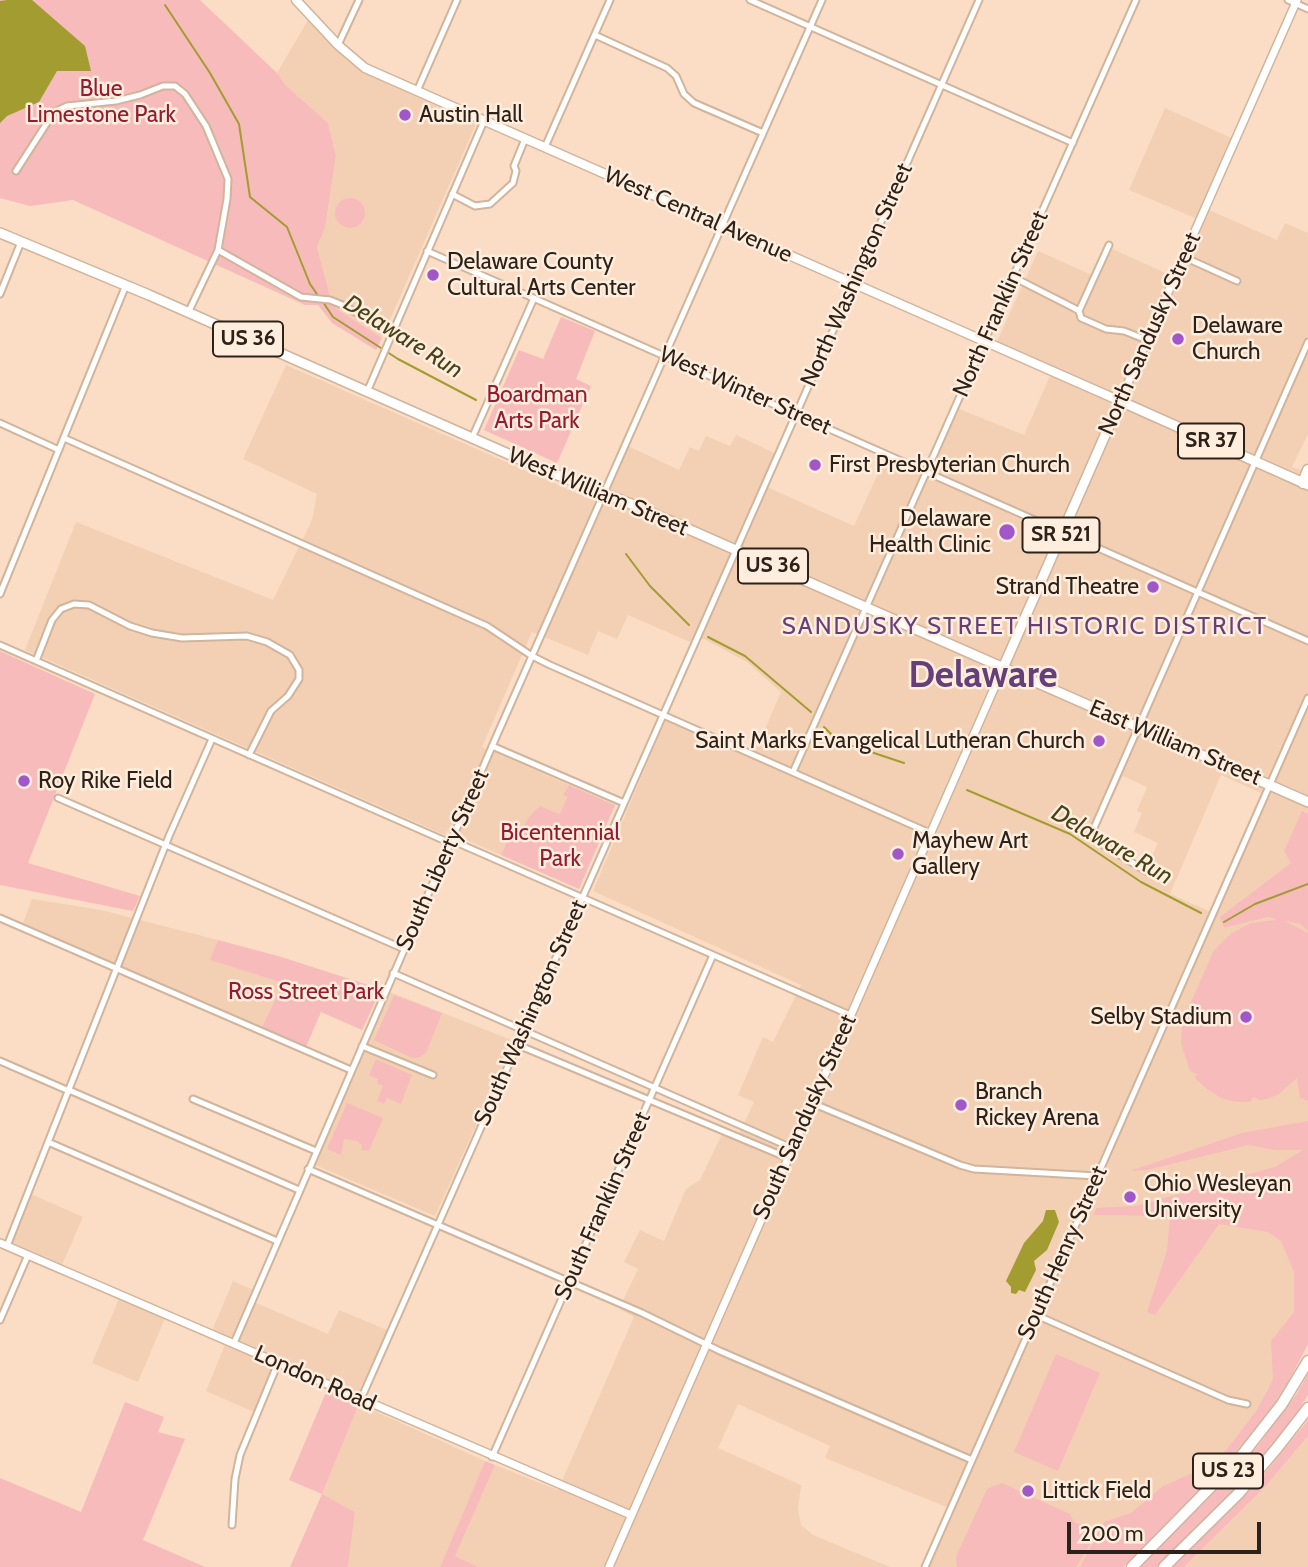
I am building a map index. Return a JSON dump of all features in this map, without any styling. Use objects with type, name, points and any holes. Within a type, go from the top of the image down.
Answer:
[{"type":"highway","name":"West William Street","points":[[0,233],[126,285],[1003,668]]},
{"type":"highway","name":"SR 37","points":[[1120,401],[1305,484]]},
{"type":"highway","name":"North Sandusky Street","points":[[1003,668],[1120,401]]},
{"type":"highway","points":[[1305,484],[1308,470]]},
{"type":"highway","name":"East William Street","points":[[1003,668],[1308,802]]},
{"type":"highway","name":"US 23","points":[[1132,1567],[1242,1455],[1282,1404],[1308,1361]]},
{"type":"highway","name":"US 23","points":[[1164,1567],[1238,1494],[1308,1408]]},
{"type":"main road","name":"West Central Avenue","points":[[296,0],[338,45],[365,68],[1120,401]]},
{"type":"street","points":[[338,45],[359,0]]},
{"type":"street","points":[[417,91],[457,0]]},
{"type":"street","points":[[545,147],[610,0]]},
{"type":"street","points":[[750,0],[1073,142]]},
{"type":"street","name":"South Liberty Street","points":[[234,1343],[492,746],[822,0]]},
{"type":"street","name":"North Washington Street","points":[[735,550],[979,0]]},
{"type":"street","name":"North Franklin Street","points":[[867,608],[1136,0]]},
{"type":"street","points":[[1293,1],[1308,9]]},
{"type":"street","name":"North Sandusky Street","points":[[1120,401],[1293,1]]},
{"type":"street","points":[[595,35],[667,68],[676,76],[684,94],[694,103],[763,134]]},
{"type":"street","points":[[16,171],[54,112],[67,106],[116,101],[163,86],[175,86],[185,94],[206,125],[226,172],[227,200],[218,250],[188,313]]},
{"type":"street","points":[[367,392],[484,121]]},
{"type":"street","points":[[452,194],[475,206],[489,204],[513,183],[516,171],[514,166],[526,139]]},
{"type":"street","points":[[0,294],[21,242]]},
{"type":"street","points":[[1079,312],[1110,245]]},
{"type":"street","points":[[218,250],[301,297],[330,300],[391,333]]},
{"type":"street","name":"West Winter Street","points":[[427,251],[1308,641]]},
{"type":"street","points":[[1184,257],[1237,281]]},
{"type":"street","points":[[1013,277],[1055,297],[1079,312],[1082,318],[1105,329],[1124,331],[1147,340]]},
{"type":"street","points":[[0,594],[126,285]]},
{"type":"street","points":[[472,438],[534,298]]},
{"type":"street","points":[[1149,873],[1090,837],[1308,342]]},
{"type":"street","points":[[0,424],[59,450]]},
{"type":"street","points":[[64,438],[488,625],[532,656],[930,833]]},
{"type":"street","name":"South Washington Street","points":[[361,1399],[735,550]]},
{"type":"street","points":[[36,661],[52,620],[61,609],[74,604],[89,605],[152,634],[183,638],[247,636],[274,645],[290,655],[299,670],[299,679],[288,696],[271,711],[249,755]]},
{"type":"street","points":[[793,772],[867,608]]},
{"type":"street","points":[[0,645],[850,1015]]},
{"type":"street","name":"South Sandusky Street","points":[[608,1567],[1003,668]]},
{"type":"street","name":"South Henry Street","points":[[925,1567],[1308,698]]},
{"type":"street","points":[[4,1244],[48,1142],[166,844],[212,738]]},
{"type":"street","points":[[492,746],[624,803]]},
{"type":"street","points":[[58,798],[404,949]]},
{"type":"street","points":[[0,918],[351,1070]]},
{"type":"street","name":"South Franklin Street","points":[[492,1457],[713,955]]},
{"type":"street","points":[[393,973],[792,1148]]},
{"type":"street","points":[[518,1045],[788,1158]]},
{"type":"street","points":[[362,1046],[433,1075]]},
{"type":"street","points":[[0,1062],[299,1190]]},
{"type":"street","points":[[193,1098],[316,1151]]},
{"type":"street","points":[[812,1103],[974,1169],[1097,1175]]},
{"type":"street","points":[[48,1142],[277,1241]]},
{"type":"street","points":[[308,1169],[972,1460]]},
{"type":"street","name":"London Road","points":[[4,1244],[631,1515]]},
{"type":"street","points":[[0,1320],[28,1255]]},
{"type":"street","points":[[1036,1315],[1228,1400],[1247,1404]]},
{"type":"street","points":[[232,1524],[235,1479],[240,1455],[278,1363]]},
{"type":"shaded area","points":[[32,0],[85,46],[91,71],[57,71],[39,102],[7,116],[0,123],[0,1]]},
{"type":"shaded area","points":[[308,20],[345,58],[365,73],[476,124],[382,338],[337,309],[330,296],[317,247],[325,228],[336,156],[328,123],[284,85],[277,73]]},
{"type":"shaded area","points":[[1165,108],[1238,141],[1209,210],[1277,240],[1285,223],[1308,233],[1308,434],[1292,467],[1308,472],[1308,814],[1303,812],[1291,863],[1225,928],[1269,917],[1300,924],[1308,931],[1308,1319],[1256,1411],[1216,1463],[1106,1567],[929,1567],[954,1510],[825,1458],[830,1446],[738,1404],[718,1448],[801,1485],[798,1509],[801,1525],[813,1535],[890,1567],[478,1567],[454,1556],[495,1465],[558,1490],[634,1317],[619,1309],[638,1269],[624,1262],[640,1230],[664,1241],[686,1189],[700,1180],[722,1134],[736,1140],[754,1102],[738,1095],[763,1037],[773,1042],[801,985],[593,891],[668,714],[755,752],[781,692],[747,662],[704,639],[690,642],[628,615],[617,639],[598,631],[588,655],[532,632],[482,747],[569,785],[560,814],[548,809],[519,833],[516,840],[509,837],[501,855],[447,831],[445,835],[25,650],[76,522],[273,600],[312,520],[317,494],[243,459],[286,365],[590,499],[609,488],[628,446],[679,470],[690,447],[699,451],[706,436],[730,446],[736,435],[781,456],[767,487],[854,526],[885,458],[924,476],[954,407],[1024,435],[1053,369],[996,344],[1038,251],[1092,275],[1106,246],[1170,275],[1195,218],[1129,190]],"holes":[[[1221,775],[1261,793],[1209,911],[1170,894]],[[1123,776],[1147,787],[1137,811],[1142,813],[1134,832],[1158,843],[1144,874],[1091,842]]]},
{"type":"shaded area","points":[[32,899],[101,910],[218,940],[211,960],[283,983],[262,1027],[23,923]]},
{"type":"shaded area","points":[[390,992],[514,1041],[435,1216],[315,1165]]},
{"type":"shaded area","points":[[26,1192],[83,1217],[58,1274],[1,1249]]},
{"type":"shaded area","points":[[1046,1210],[1055,1210],[1059,1222],[1047,1250],[1034,1261],[1036,1270],[1025,1292],[1019,1290],[1016,1294],[1011,1293],[1011,1287],[1006,1281],[1024,1243],[1043,1221]]},
{"type":"shaded area","points":[[233,1281],[260,1293],[256,1303],[328,1334],[339,1310],[387,1330],[355,1402],[275,1368],[256,1413],[206,1391],[225,1345],[209,1338]]},
{"type":"shaded area","points":[[119,1299],[165,1318],[138,1382],[92,1363]]},
{"type":"shaded area","points":[[359,1404],[485,1461],[440,1567],[347,1567],[355,1512],[322,1494]]},
{"type":"shaded area","points":[[1308,1436],[1308,1567],[1184,1567],[1265,1487]]},
{"type":"green space","name":"Blue Limestone Park","points":[[0,0],[200,0],[277,73],[285,85],[328,123],[336,156],[325,228],[317,247],[330,296],[337,309],[382,338],[376,350],[332,323],[318,305],[305,305],[73,200],[30,206],[0,198]]},
{"type":"green space","points":[[350,198],[361,202],[365,213],[361,224],[350,228],[339,224],[335,213],[339,202]]},
{"type":"green space","name":"Boardman Arts Park","points":[[561,317],[595,331],[576,379],[591,386],[557,463],[484,430],[519,350],[543,359]]},
{"type":"green space","name":"Roy Rike Field","points":[[0,651],[95,694],[28,863],[140,896],[133,911],[0,885]]},
{"type":"green space","name":"Bicentennial Park","points":[[569,785],[615,805],[579,889],[501,855],[509,837],[516,839],[529,817],[540,806],[560,814],[567,797],[563,795]]},
{"type":"green space","name":"Selby Stadium","points":[[1302,811],[1308,814],[1308,931],[1300,924],[1285,921],[1308,933],[1308,1101],[1300,1098],[1297,1078],[1279,1094],[1267,1099],[1253,1097],[1250,1102],[1236,1102],[1221,1098],[1207,1089],[1195,1078],[1197,1074],[1190,1071],[1181,1043],[1182,1023],[1213,952],[1221,943],[1232,933],[1251,923],[1277,920],[1269,917],[1224,928],[1220,917],[1291,863],[1284,851]]},
{"type":"green space","name":"Ross Street Park","points":[[218,940],[381,989],[362,1030],[321,1012],[306,1047],[262,1027],[283,983],[210,960]]},
{"type":"green space","points":[[394,995],[442,1013],[426,1053],[420,1057],[412,1058],[374,1040]]},
{"type":"green space","points":[[376,1059],[412,1075],[401,1104],[387,1098],[384,1104],[377,1101],[383,1086],[377,1083],[378,1079],[369,1075]]},
{"type":"green space","points":[[347,1103],[383,1118],[369,1151],[361,1150],[362,1145],[357,1141],[344,1139],[341,1155],[327,1149]]},
{"type":"green space","points":[[1308,1121],[1308,1344],[1305,1350],[1284,1390],[1255,1430],[1208,1483],[1123,1567],[1080,1567],[1104,1522],[1131,1513],[1163,1486],[1216,1463],[1256,1411],[1273,1380],[1271,1341],[1294,1312],[1294,1272],[1281,1241],[1268,1232],[1219,1224],[1155,1315],[1147,1312],[1167,1251],[1170,1216],[1094,1215],[1096,1208],[1136,1206],[1275,1167],[1303,1150],[1275,1150],[1249,1145],[1147,1170],[1130,1171],[1242,1133]]},
{"type":"green space","points":[[1056,1354],[1100,1373],[1058,1471],[1014,1452]]},
{"type":"green space","points":[[1308,1374],[1308,1395],[1286,1430],[1262,1459],[1157,1567],[1140,1567],[1257,1447],[1296,1395]]},
{"type":"green space","points":[[327,1390],[359,1404],[322,1494],[289,1480]]},
{"type":"green space","points":[[125,1402],[164,1417],[158,1432],[185,1439],[143,1540],[205,1567],[0,1567],[0,1478],[81,1512]]},
{"type":"green space","points":[[1308,1420],[1308,1436],[1265,1487],[1184,1567],[1173,1567],[1257,1483]]},
{"type":"green space","points":[[485,1461],[495,1465],[455,1556],[478,1567],[440,1567]]},
{"type":"green space","points":[[1002,1483],[1070,1514],[1074,1522],[1094,1530],[1089,1539],[1091,1543],[1076,1567],[957,1567],[956,1557],[987,1489]]},
{"type":"green space","points":[[322,1494],[355,1512],[348,1565],[290,1567]]},
{"type":"waterway","name":"Delaware Run","points":[[165,5],[210,73],[239,124],[250,197],[287,227],[310,284],[319,297]]},
{"type":"waterway","name":"Delaware Run","points":[[323,302],[333,317],[398,359],[476,400]]},
{"type":"waterway","name":"Delaware Run","points":[[626,554],[650,586],[689,625]]},
{"type":"waterway","name":"Delaware Run","points":[[708,637],[745,656],[811,712]]},
{"type":"waterway","name":"Delaware Run","points":[[824,727],[838,741],[904,763]]},
{"type":"waterway","name":"Delaware Run","points":[[967,790],[1070,834],[1141,882],[1201,913]]},
{"type":"waterway","name":"Delaware Run","points":[[1224,922],[1255,904],[1308,884]]},
{"type":"place","name":"Austin Hall","points":[[405,115]]},
{"type":"place","name":"Delaware County Cultural Arts Center","points":[[433,275]]},
{"type":"place","name":"Delaware Church","points":[[1178,339]]},
{"type":"place","name":"First Presbyterian Church","points":[[815,465]]},
{"type":"place","name":"Delaware Health Clinic","points":[[1007,532]]},
{"type":"place","name":"Strand Theatre","points":[[1153,587]]},
{"type":"place","name":"Saint Marks Evangelical Lutheran Church","points":[[1099,741]]},
{"type":"place","name":"Roy Rike Field","points":[[24,781]]},
{"type":"place","name":"Mayhew Art Gallery","points":[[898,854]]},
{"type":"place","name":"Selby Stadium","points":[[1246,1017]]},
{"type":"place","name":"Branch Rickey Arena","points":[[961,1105]]},
{"type":"place","name":"Ohio Wesleyan University","points":[[1130,1197]]},
{"type":"place","name":"Littick Field","points":[[1028,1491]]},
{"type":"district","name":"SANDUSKY STREET HISTORIC DISTRICT","points":[[1025,627]]},
{"type":"district","name":"Delaware","points":[[983,676]]}]
